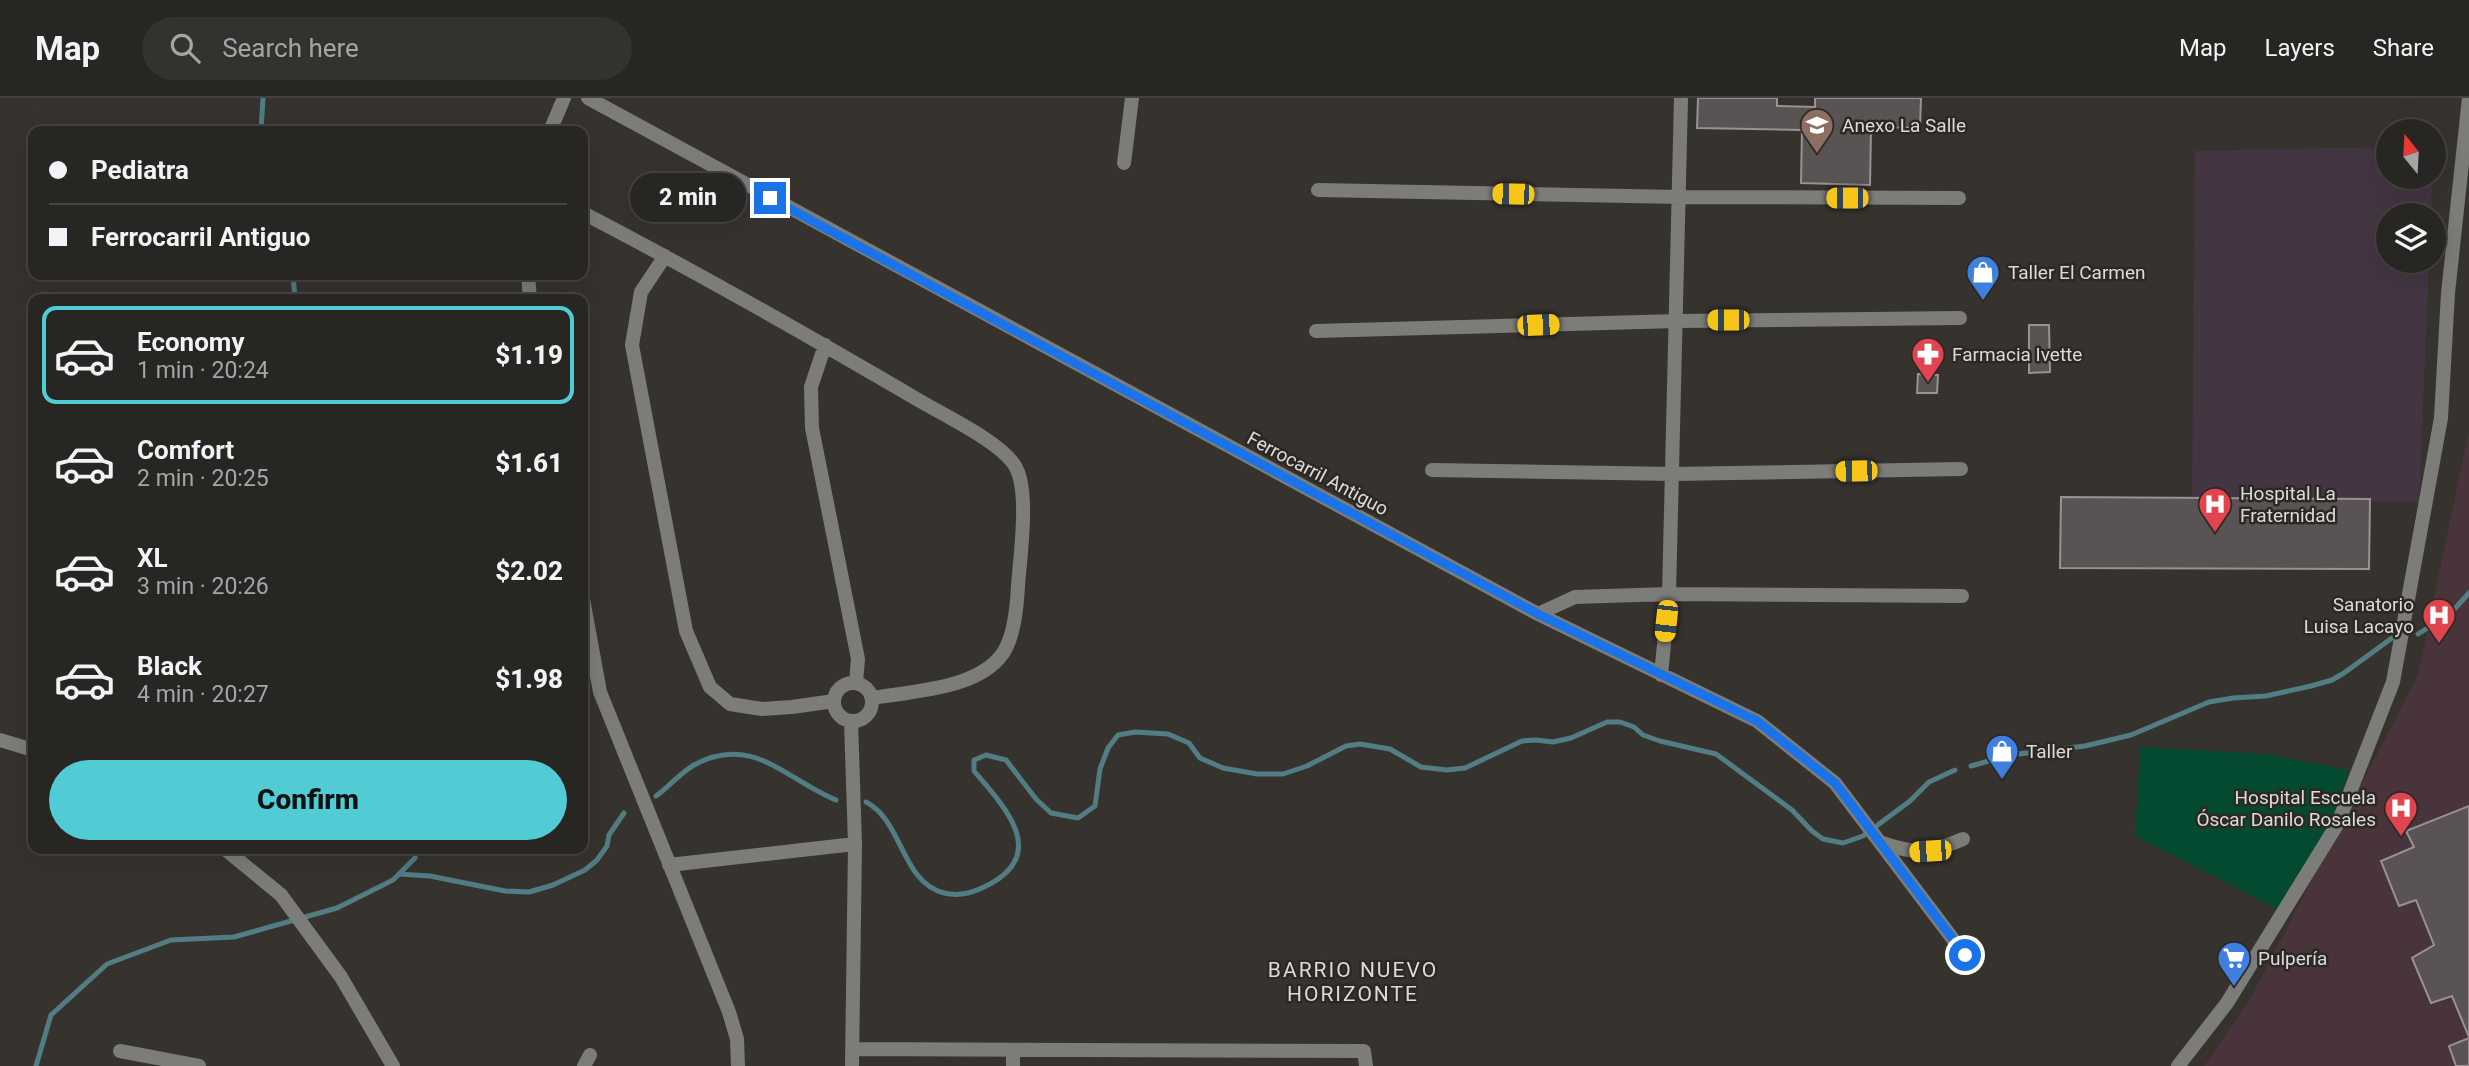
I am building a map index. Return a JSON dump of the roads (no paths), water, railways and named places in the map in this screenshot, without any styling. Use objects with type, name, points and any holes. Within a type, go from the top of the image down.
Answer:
[{"type":"street","points":[[552,126],[564,98]]},
{"type":"street","name":"Ferrocarril Antiguo","points":[[588,98],[1538,614],[1757,721],[1835,783],[1965,955]]},
{"type":"street","points":[[1124,163],[1132,98]]},
{"type":"street","points":[[1661,675],[1669,594],[1681,98]]},
{"type":"street","points":[[2178,1066],[2227,1003],[2337,823],[2393,682],[2441,418],[2448,293],[2469,98]]},
{"type":"street","points":[[1318,190],[1680,197],[1959,198]]},
{"type":"street","points":[[588,216],[825,345],[1006,454],[1017,468],[1023,494],[1017,610],[1007,647],[995,663],[963,682],[872,698]]},
{"type":"street","points":[[665,256],[641,292],[632,345],[686,631],[710,687],[730,704],[762,709],[834,701]]},
{"type":"street","points":[[1316,331],[1677,321],[1960,318]]},
{"type":"street","points":[[825,345],[811,387],[812,428],[858,659],[856,683]]},
{"type":"street","points":[[1432,470],[1672,474],[1961,469]]},
{"type":"street","points":[[1538,614],[1575,597],[1669,594],[1962,596]]},
{"type":"street","points":[[588,626],[600,692],[729,1012],[737,1040],[738,1066]]},
{"type":"street","points":[[856,683],[867,688],[872,698],[871,710],[863,719],[851,721],[842,718],[836,711],[834,701],[838,691],[845,685],[856,683]]},
{"type":"street","points":[[851,721],[855,844],[852,1066]]},
{"type":"street","points":[[0,740],[28,748]]},
{"type":"street","points":[[1882,843],[1911,853],[1930,851],[1963,839]]},
{"type":"street","points":[[669,865],[855,844]]},
{"type":"street","points":[[231,854],[281,895],[341,977],[393,1066]]},
{"type":"street","points":[[852,1049],[1364,1051],[1366,1066]]},
{"type":"street","points":[[1013,1050],[1013,1066]]},
{"type":"street","points":[[120,1051],[199,1066]]},
{"type":"waterway","points":[[261,126],[263,98]]},
{"type":"waterway","points":[[293,280],[295,294]]},
{"type":"waterway","points":[[2418,634],[2450,614],[2469,593]]},
{"type":"waterway","points":[[1971,766],[2010,755],[2085,746],[2131,735],[2209,702],[2266,696],[2332,680],[2392,638]]},
{"type":"waterway","points":[[866,802],[888,823],[919,877],[930,887],[944,893],[956,894],[979,889],[1007,871],[1016,858],[1019,843],[1007,813],[974,771],[974,760],[986,755],[1006,760],[1036,799],[1051,813],[1078,818],[1095,806],[1100,769],[1108,748],[1118,735],[1135,732],[1168,734],[1189,743],[1200,758],[1223,768],[1257,774],[1283,774],[1307,766],[1346,746],[1360,744],[1390,749],[1421,767],[1447,770],[1465,768],[1522,741],[1553,742],[1571,738],[1607,722],[1620,722],[1660,741],[1716,754],[1792,810],[1823,839],[1843,843],[1863,836],[1910,801],[1929,782],[1955,770]]},
{"type":"waterway","points":[[656,796],[694,765],[715,756],[734,754],[768,763],[836,800]]},
{"type":"waterway","points":[[399,874],[430,876],[505,891],[529,892],[553,885],[585,870],[607,846],[609,835],[624,813]]},
{"type":"waterway","points":[[36,1066],[51,1015],[107,964],[171,940],[234,937],[337,908],[393,880],[415,858],[415,854]]},
{"type":"place","name":"Anexo La Salle","points":[[1817,155]]},
{"type":"place","name":"Taller El Carmen","points":[[1983,302]]},
{"type":"place","name":"Farmacia Ivette","points":[[1928,384]]},
{"type":"place","name":"Hospital La Fraternidad","points":[[2215,534]]},
{"type":"place","name":"Sanatorio Luisa Lacayo","points":[[2439,645]]},
{"type":"place","name":"Taller","points":[[2002,781]]},
{"type":"place","name":"Hospital Escuela Óscar Danilo Rosales","points":[[2401,838]]},
{"type":"place","name":"Pulpería","points":[[2234,988]]},
{"type":"district","name":"BARRIO NUEVO HORIZONTE","points":[[1353,982]]}]
